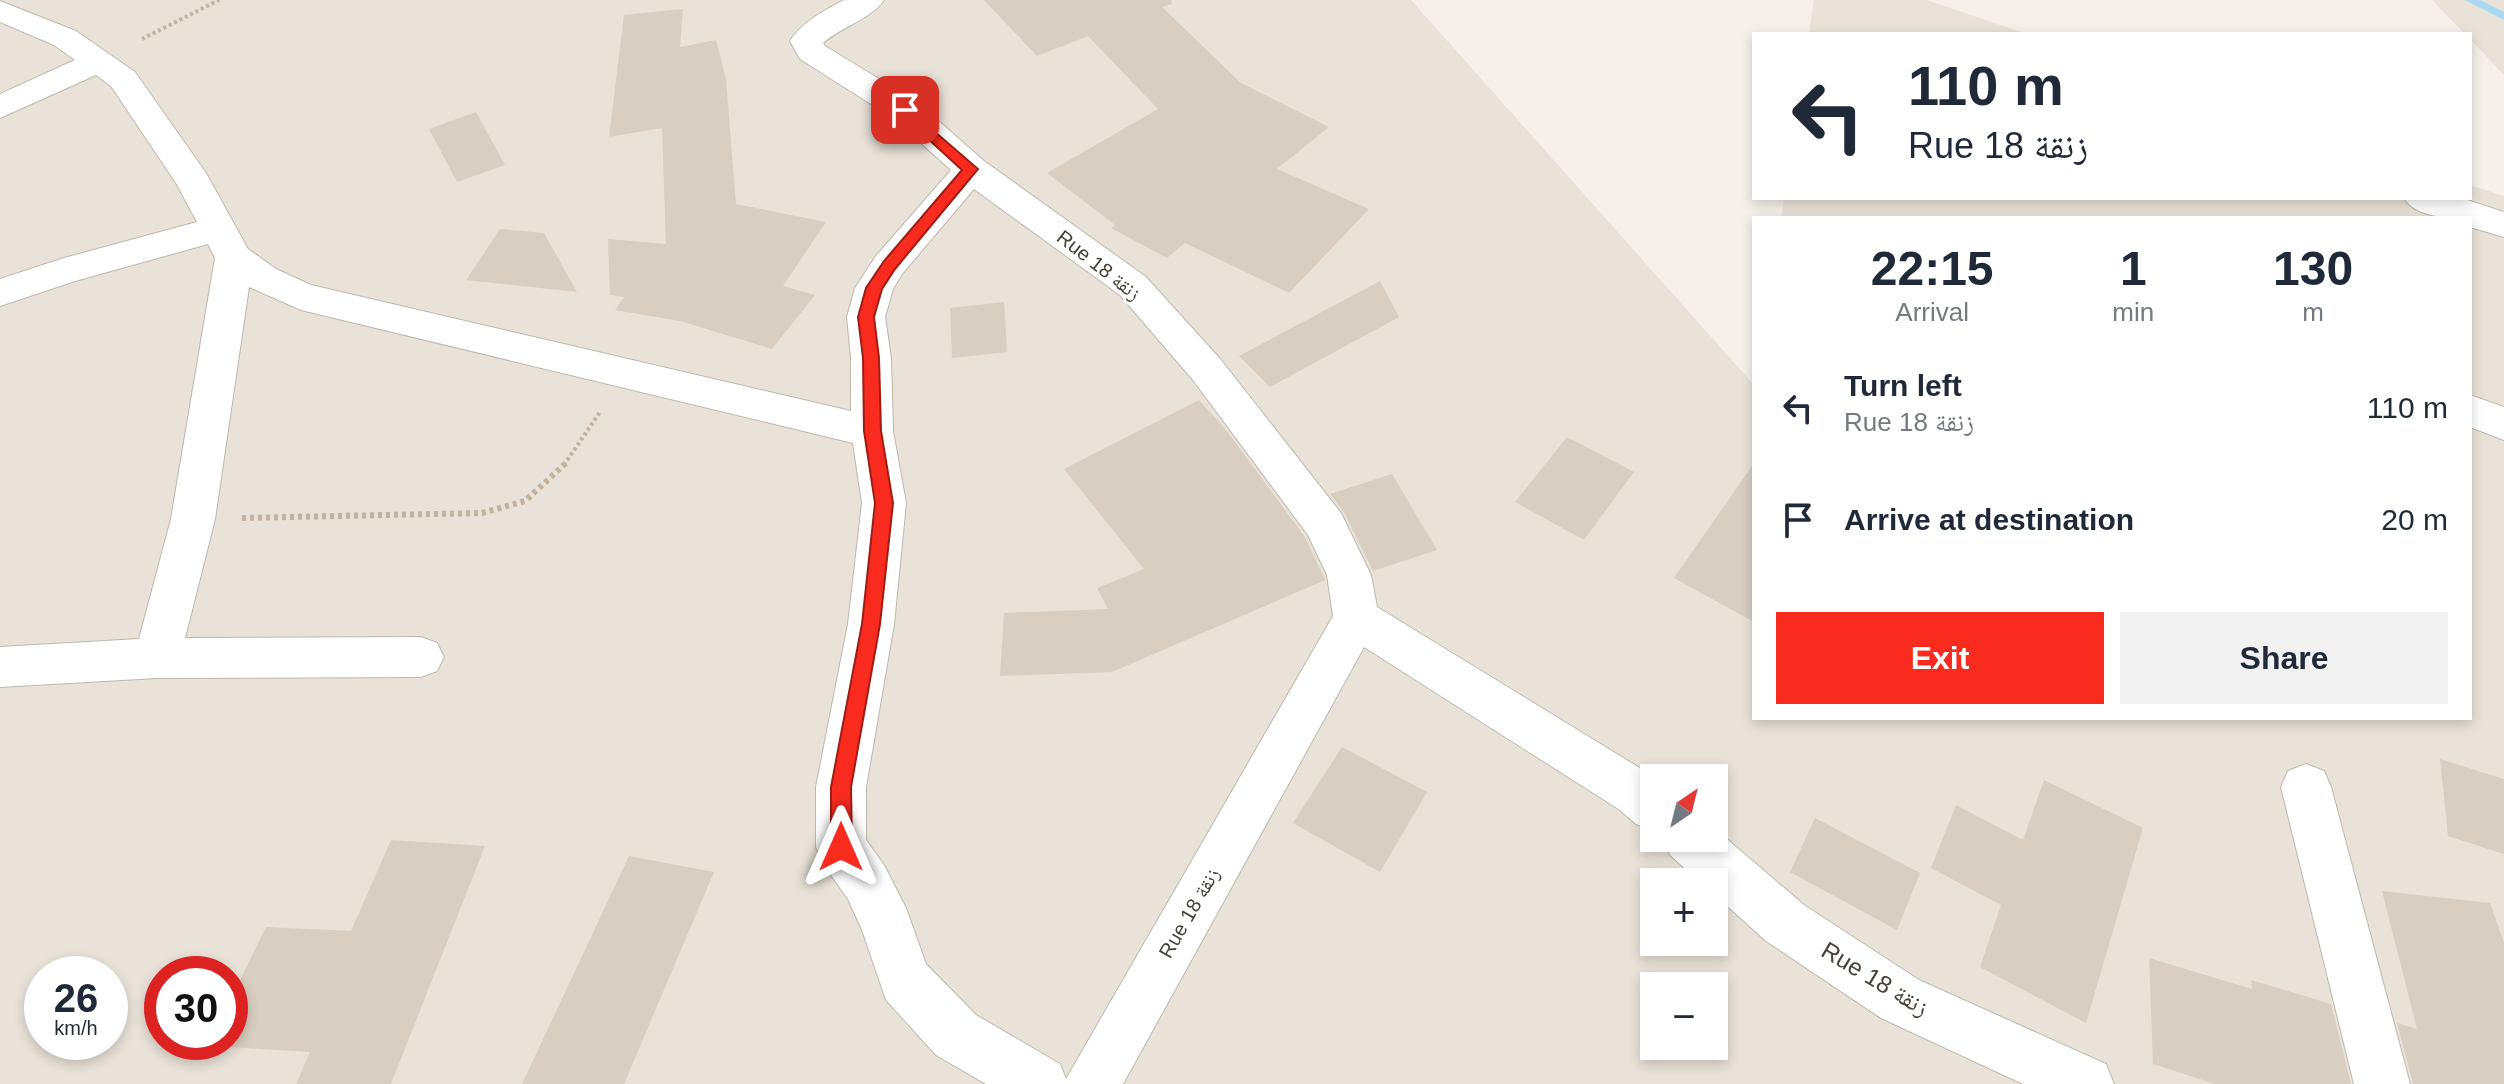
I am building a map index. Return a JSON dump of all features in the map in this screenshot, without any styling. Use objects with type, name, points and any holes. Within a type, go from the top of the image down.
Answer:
[{"type":"street","name":"Rue 18 زنقة","points":[[868,0],[826,23],[806,41],[812,52],[905,110],[971,169],[1133,286],[1207,370],[1326,525],[1349,575],[1356,618],[1092,1084]]},
{"type":"street","points":[[0,11],[65,38],[123,79],[200,192],[226,244],[263,278],[301,296],[872,431]]},
{"type":"street","points":[[0,107],[100,61]]},
{"type":"street","points":[[971,169],[907,241],[874,288],[866,317],[871,358],[872,431],[884,503],[871,624],[841,787],[841,847],[866,882],[887,926],[905,981],[956,1035],[1040,1084]]},
{"type":"street","points":[[2428,200],[2504,225]]},
{"type":"street","points":[[0,293],[64,271],[226,244]]},
{"type":"street","points":[[157,658],[193,519],[226,244]]},
{"type":"street","points":[[2472,411],[2504,424]]},
{"type":"street","points":[[1356,618],[1640,796]]},
{"type":"street","points":[[0,667],[157,658],[421,657]]},
{"type":"street","points":[[2306,787],[2382,1084]]},
{"type":"street","name":"Rue 18 زنقة","points":[[1704,852],[1785,923],[1900,999],[2086,1084]]},
{"type":"path","points":[[100,61],[219,0]]},
{"type":"path","points":[[193,519],[482,513],[525,501],[561,470],[625,374]]},
{"type":"shaded area","points":[[0,0],[1411,0],[1752,383],[1752,720],[2472,720],[2472,216],[1781,216],[1784,200],[2472,200],[2472,186],[2504,196],[2504,1084],[0,1084]]},
{"type":"shaded area","points":[[1814,0],[1927,0],[2021,32],[1809,32]]},
{"type":"shaded area","points":[[2432,0],[2504,0],[2504,75],[2472,41],[2472,32],[2463,32]]},
{"type":"building","points":[[984,0],[1171,0],[1172,4],[1162,7],[1241,83],[1329,127],[1277,169],[1369,209],[1289,293],[1185,243],[1167,258],[1111,228],[1115,225],[1047,173],[1158,109],[1088,36],[1037,56]]},
{"type":"building","points":[[683,9],[680,47],[716,40],[726,79],[736,204],[826,222],[783,286],[815,295],[772,349],[680,321],[615,310],[624,297],[610,295],[608,239],[666,244],[662,128],[609,137],[624,15]]},
{"type":"building","points":[[476,112],[505,165],[457,182],[429,129]]},
{"type":"building","points":[[500,229],[544,233],[577,292],[466,280]]},
{"type":"building","points":[[1380,281],[1399,317],[1270,387],[1239,356]]},
{"type":"building","points":[[1004,302],[1007,352],[952,358],[950,308]]},
{"type":"building","points":[[1199,400],[1226,430],[1305,537],[1325,580],[1112,672],[1000,676],[1004,613],[1108,609],[1097,588],[1144,569],[1064,469]]},
{"type":"building","points":[[1567,437],[1634,472],[1584,540],[1515,502]]},
{"type":"building","points":[[1752,466],[1752,621],[1674,578]]},
{"type":"building","points":[[1392,474],[1437,550],[1373,571],[1344,512],[1330,494]]},
{"type":"building","points":[[1342,747],[1427,792],[1380,872],[1293,823]]},
{"type":"building","points":[[2440,759],[2504,779],[2504,854],[2448,836]]},
{"type":"building","points":[[2044,780],[2143,828],[2086,1023],[1980,967],[2001,905],[1931,868],[1956,805],[2023,840]]},
{"type":"building","points":[[1815,818],[1920,873],[1897,930],[1790,872]]},
{"type":"building","points":[[391,840],[485,846],[391,1084],[296,1084],[310,1052],[248,1048],[248,964],[266,927],[351,931]]},
{"type":"building","points":[[629,856],[714,872],[624,1084],[522,1084]]},
{"type":"building","points":[[2382,891],[2490,903],[2504,943],[2504,1084],[2413,1084],[2397,1023],[2417,1029]]},
{"type":"building","points":[[2149,958],[2252,989],[2251,980],[2331,1004],[2351,1084],[2215,1084],[2153,1064]]},
{"type":"waterway","points":[[2471,0],[2504,17]]},
{"type":"route","points":[[841,847],[841,787],[871,624],[884,503],[872,431],[871,358],[866,317],[874,288],[889,265],[971,169],[905,110]]}]
